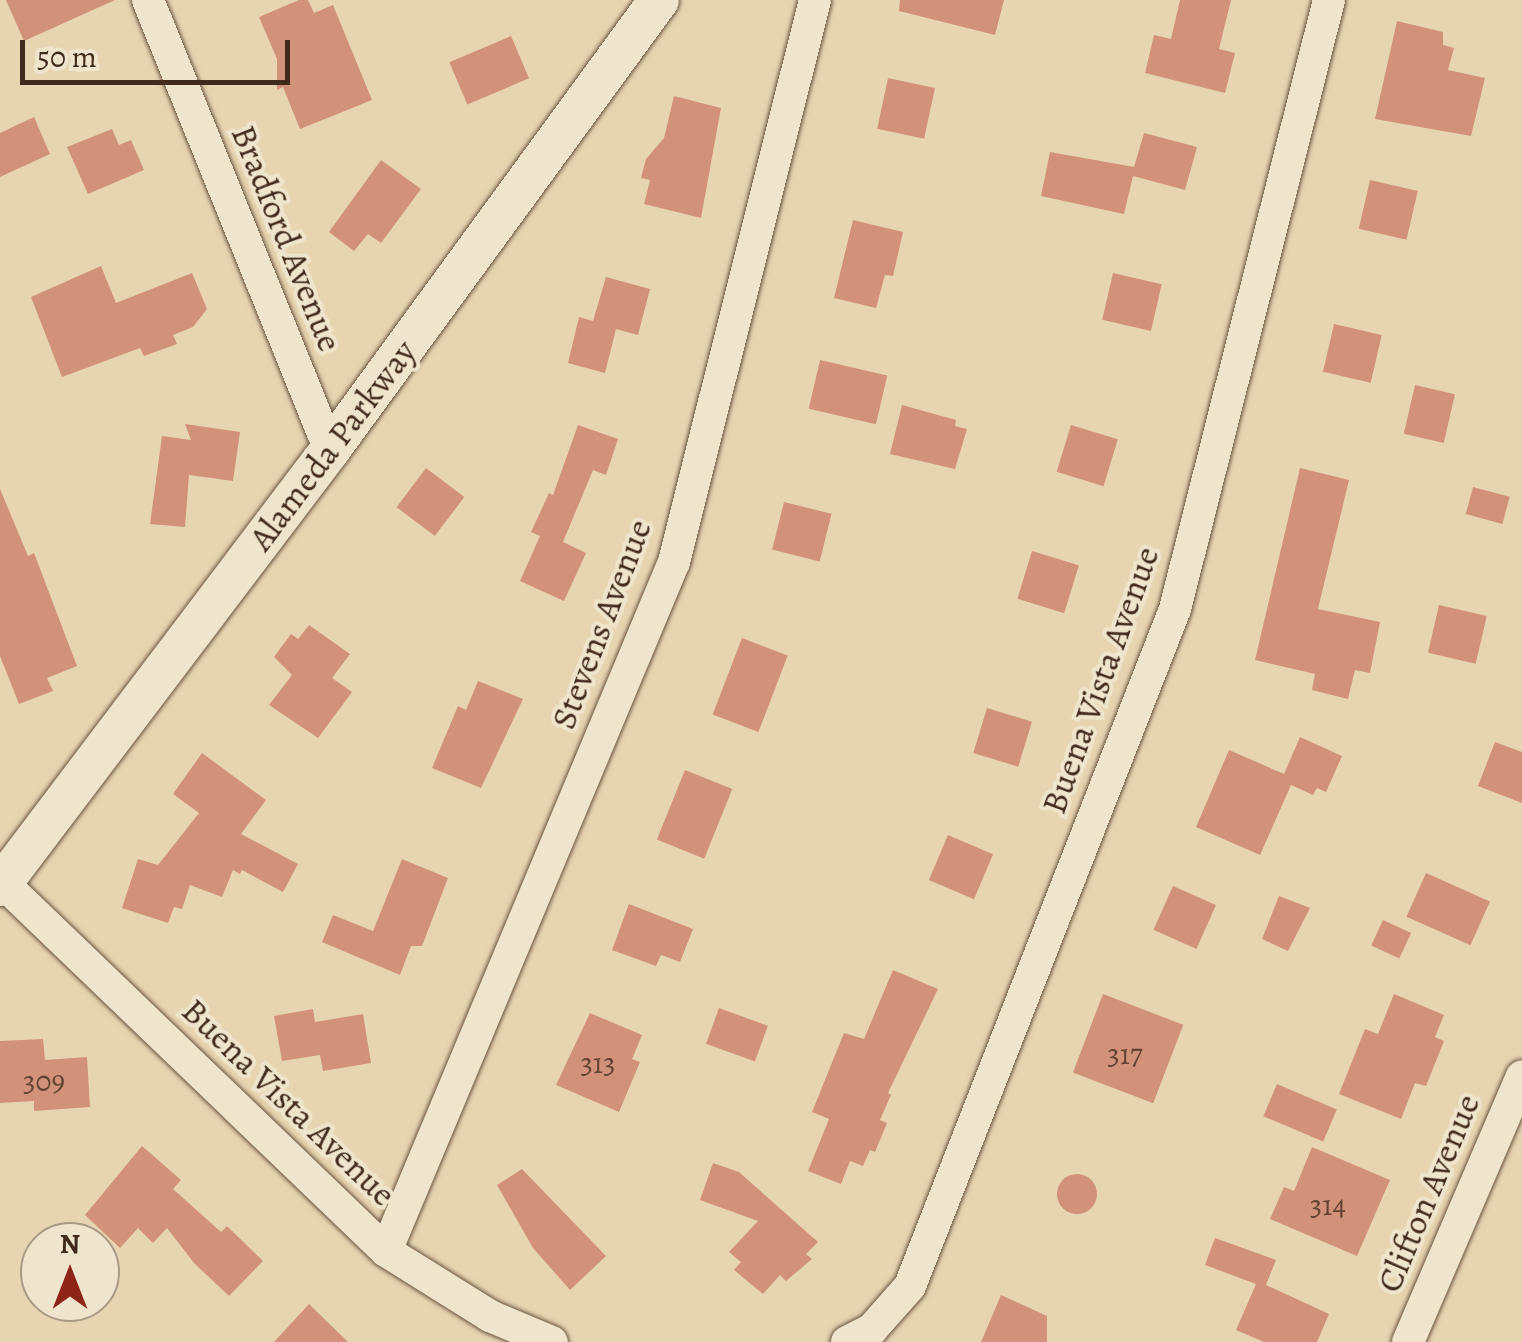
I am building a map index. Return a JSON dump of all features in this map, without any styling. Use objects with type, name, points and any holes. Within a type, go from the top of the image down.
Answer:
[{"type":"street","name":"Bradford Avenue","points":[[148,0],[330,450]]},
{"type":"street","name":"Alameda Parkway","points":[[1,883],[330,450],[658,0]]},
{"type":"street","name":"Stevens Avenue","points":[[386,1251],[674,562],[815,0]]},
{"type":"street","name":"Buena Vista Avenue","points":[[847,1342],[872,1329],[910,1286],[1175,610],[1329,0]]},
{"type":"street","name":"Buena Vista Avenue","points":[[1,883],[386,1251],[490,1316],[552,1342]]},
{"type":"street","name":"Clifton Avenue","points":[[1408,1342],[1522,1076]]},
{"type":"building","points":[[6,0],[115,0],[24,41]]},
{"type":"building","points":[[308,0],[314,13],[333,5],[372,100],[300,129],[283,87],[277,90],[277,59],[259,17]]},
{"type":"building","points":[[900,0],[1004,0],[995,35],[899,11]]},
{"type":"building","points":[[1180,0],[1231,0],[1219,49],[1235,53],[1225,93],[1145,73],[1154,35],[1171,39]]},
{"type":"building","points":[[1397,21],[1443,32],[1443,45],[1454,48],[1448,70],[1485,78],[1471,136],[1375,119]]},
{"type":"building","points":[[511,36],[529,78],[467,105],[449,62]]},
{"type":"building","points":[[888,78],[935,88],[924,139],[877,129]]},
{"type":"building","points":[[674,96],[721,108],[701,218],[644,204],[650,180],[641,178],[646,159],[664,138]]},
{"type":"building","points":[[34,117],[50,154],[0,177],[0,133]]},
{"type":"building","points":[[112,129],[119,145],[131,140],[144,170],[88,194],[67,147]]},
{"type":"building","points":[[1144,133],[1197,147],[1185,190],[1133,176],[1124,214],[1041,196],[1050,152],[1134,167]]},
{"type":"building","points":[[381,160],[421,189],[381,243],[368,234],[354,251],[329,232]]},
{"type":"building","points":[[1370,180],[1418,191],[1406,240],[1359,229]]},
{"type":"building","points":[[853,220],[903,232],[893,276],[885,275],[876,308],[834,298]]},
{"type":"building","points":[[101,266],[116,303],[192,273],[207,309],[193,327],[173,335],[177,344],[144,356],[140,348],[62,377],[31,297]]},
{"type":"building","points":[[1113,273],[1162,284],[1151,331],[1102,320]]},
{"type":"building","points":[[606,277],[650,289],[638,335],[616,329],[605,373],[568,363],[579,317],[593,321]]},
{"type":"building","points":[[1334,324],[1382,335],[1371,383],[1323,372]]},
{"type":"building","points":[[820,360],[887,376],[876,424],[809,409]]},
{"type":"building","points":[[1415,385],[1455,394],[1444,443],[1404,434]]},
{"type":"building","points":[[902,405],[956,420],[955,426],[967,429],[955,469],[890,454]]},
{"type":"building","points":[[185,424],[240,432],[233,481],[189,475],[185,527],[150,524],[162,436],[191,440]]},
{"type":"building","points":[[578,425],[618,439],[606,475],[593,470],[563,542],[586,553],[564,601],[520,581],[540,536],[531,532],[549,493],[553,495]]},
{"type":"building","points":[[1071,425],[1118,439],[1104,486],[1057,472]]},
{"type":"building","points":[[426,468],[464,497],[435,536],[397,507]]},
{"type":"building","points":[[1300,468],[1349,480],[1318,609],[1380,622],[1370,673],[1355,670],[1348,699],[1312,690],[1315,674],[1255,660]]},
{"type":"building","points":[[1473,487],[1510,497],[1502,524],[1466,514]]},
{"type":"building","points":[[0,489],[28,556],[34,553],[77,666],[47,678],[53,691],[19,704],[0,656]]},
{"type":"building","points":[[784,502],[832,514],[820,561],[772,550]]},
{"type":"building","points":[[1032,551],[1079,565],[1064,613],[1017,599]]},
{"type":"building","points":[[1439,605],[1487,616],[1476,664],[1428,653]]},
{"type":"building","points":[[309,625],[350,654],[332,678],[352,692],[318,738],[269,705],[292,675],[274,657],[291,634],[298,639]]},
{"type":"building","points":[[742,638],[788,656],[758,732],[713,715]]},
{"type":"building","points":[[478,681],[523,699],[481,788],[432,768],[458,706],[466,710]]},
{"type":"building","points":[[987,708],[1032,722],[1018,767],[973,753]]},
{"type":"building","points":[[1300,737],[1342,756],[1326,792],[1317,788],[1313,795],[1291,785],[1260,855],[1196,827],[1229,750],[1284,774]]},
{"type":"building","points":[[1495,742],[1522,752],[1522,803],[1478,786]]},
{"type":"building","points":[[202,753],[266,800],[241,834],[298,864],[283,892],[242,870],[240,874],[233,870],[222,897],[190,885],[182,909],[174,907],[168,923],[122,908],[138,859],[158,865],[199,813],[173,794]]},
{"type":"building","points":[[685,770],[732,789],[704,859],[657,840]]},
{"type":"building","points":[[948,835],[993,854],[974,899],[929,880]]},
{"type":"building","points":[[402,859],[448,878],[422,946],[411,946],[400,975],[322,942],[333,915],[373,931]]},
{"type":"building","points":[[1426,873],[1490,901],[1470,945],[1406,917]]},
{"type":"building","points":[[1173,886],[1216,905],[1196,949],[1153,930]]},
{"type":"building","points":[[1279,896],[1310,908],[1288,951],[1262,939]]},
{"type":"building","points":[[629,904],[693,929],[680,962],[661,955],[656,966],[612,950]]},
{"type":"building","points":[[1383,920],[1411,933],[1399,958],[1371,945]]},
{"type":"building","points":[[893,970],[938,989],[888,1093],[891,1095],[880,1120],[887,1123],[875,1152],[870,1150],[863,1166],[850,1161],[841,1184],[808,1171],[829,1119],[812,1112],[844,1033],[864,1039]]},
{"type":"building","points":[[1103,994],[1183,1025],[1153,1103],[1073,1072]]},
{"type":"building","points":[[1394,994],[1444,1015],[1435,1037],[1444,1041],[1426,1086],[1415,1083],[1401,1119],[1339,1094],[1365,1029],[1378,1034]]},
{"type":"building","points":[[719,1008],[768,1026],[755,1061],[706,1044]]},
{"type":"building","points":[[313,1009],[315,1022],[363,1014],[371,1063],[323,1071],[320,1055],[282,1061],[274,1016]]},
{"type":"building","points":[[590,1013],[642,1035],[632,1059],[640,1062],[619,1112],[556,1085]]},
{"type":"building","points":[[43,1039],[45,1060],[87,1057],[90,1107],[34,1111],[34,1101],[0,1103],[0,1041]]},
{"type":"building","points":[[1277,1084],[1337,1109],[1323,1142],[1263,1116]]},
{"type":"building","points":[[142,1146],[181,1180],[173,1189],[221,1232],[227,1226],[263,1261],[229,1296],[194,1263],[167,1228],[153,1243],[138,1228],[120,1248],[120,1222],[92,1222],[85,1215]]},
{"type":"building","points":[[1312,1147],[1390,1180],[1357,1256],[1270,1219],[1284,1187],[1294,1191]]},
{"type":"building","points":[[713,1163],[739,1172],[818,1242],[806,1254],[812,1259],[786,1281],[780,1275],[763,1294],[734,1270],[741,1262],[729,1252],[758,1221],[700,1200]]},
{"type":"building","points":[[522,1169],[606,1256],[570,1290],[533,1248],[497,1185]]},
{"type":"building","points":[[1077,1174],[1091,1180],[1097,1194],[1091,1208],[1077,1214],[1063,1208],[1057,1194],[1063,1180]]},
{"type":"building","points":[[1215,1238],[1276,1260],[1266,1285],[1329,1314],[1317,1342],[1264,1342],[1236,1330],[1256,1284],[1205,1265]]},
{"type":"building","points":[[1001,1295],[1047,1316],[1047,1342],[981,1342]]},
{"type":"building","points":[[309,1304],[348,1342],[274,1342]]}]
